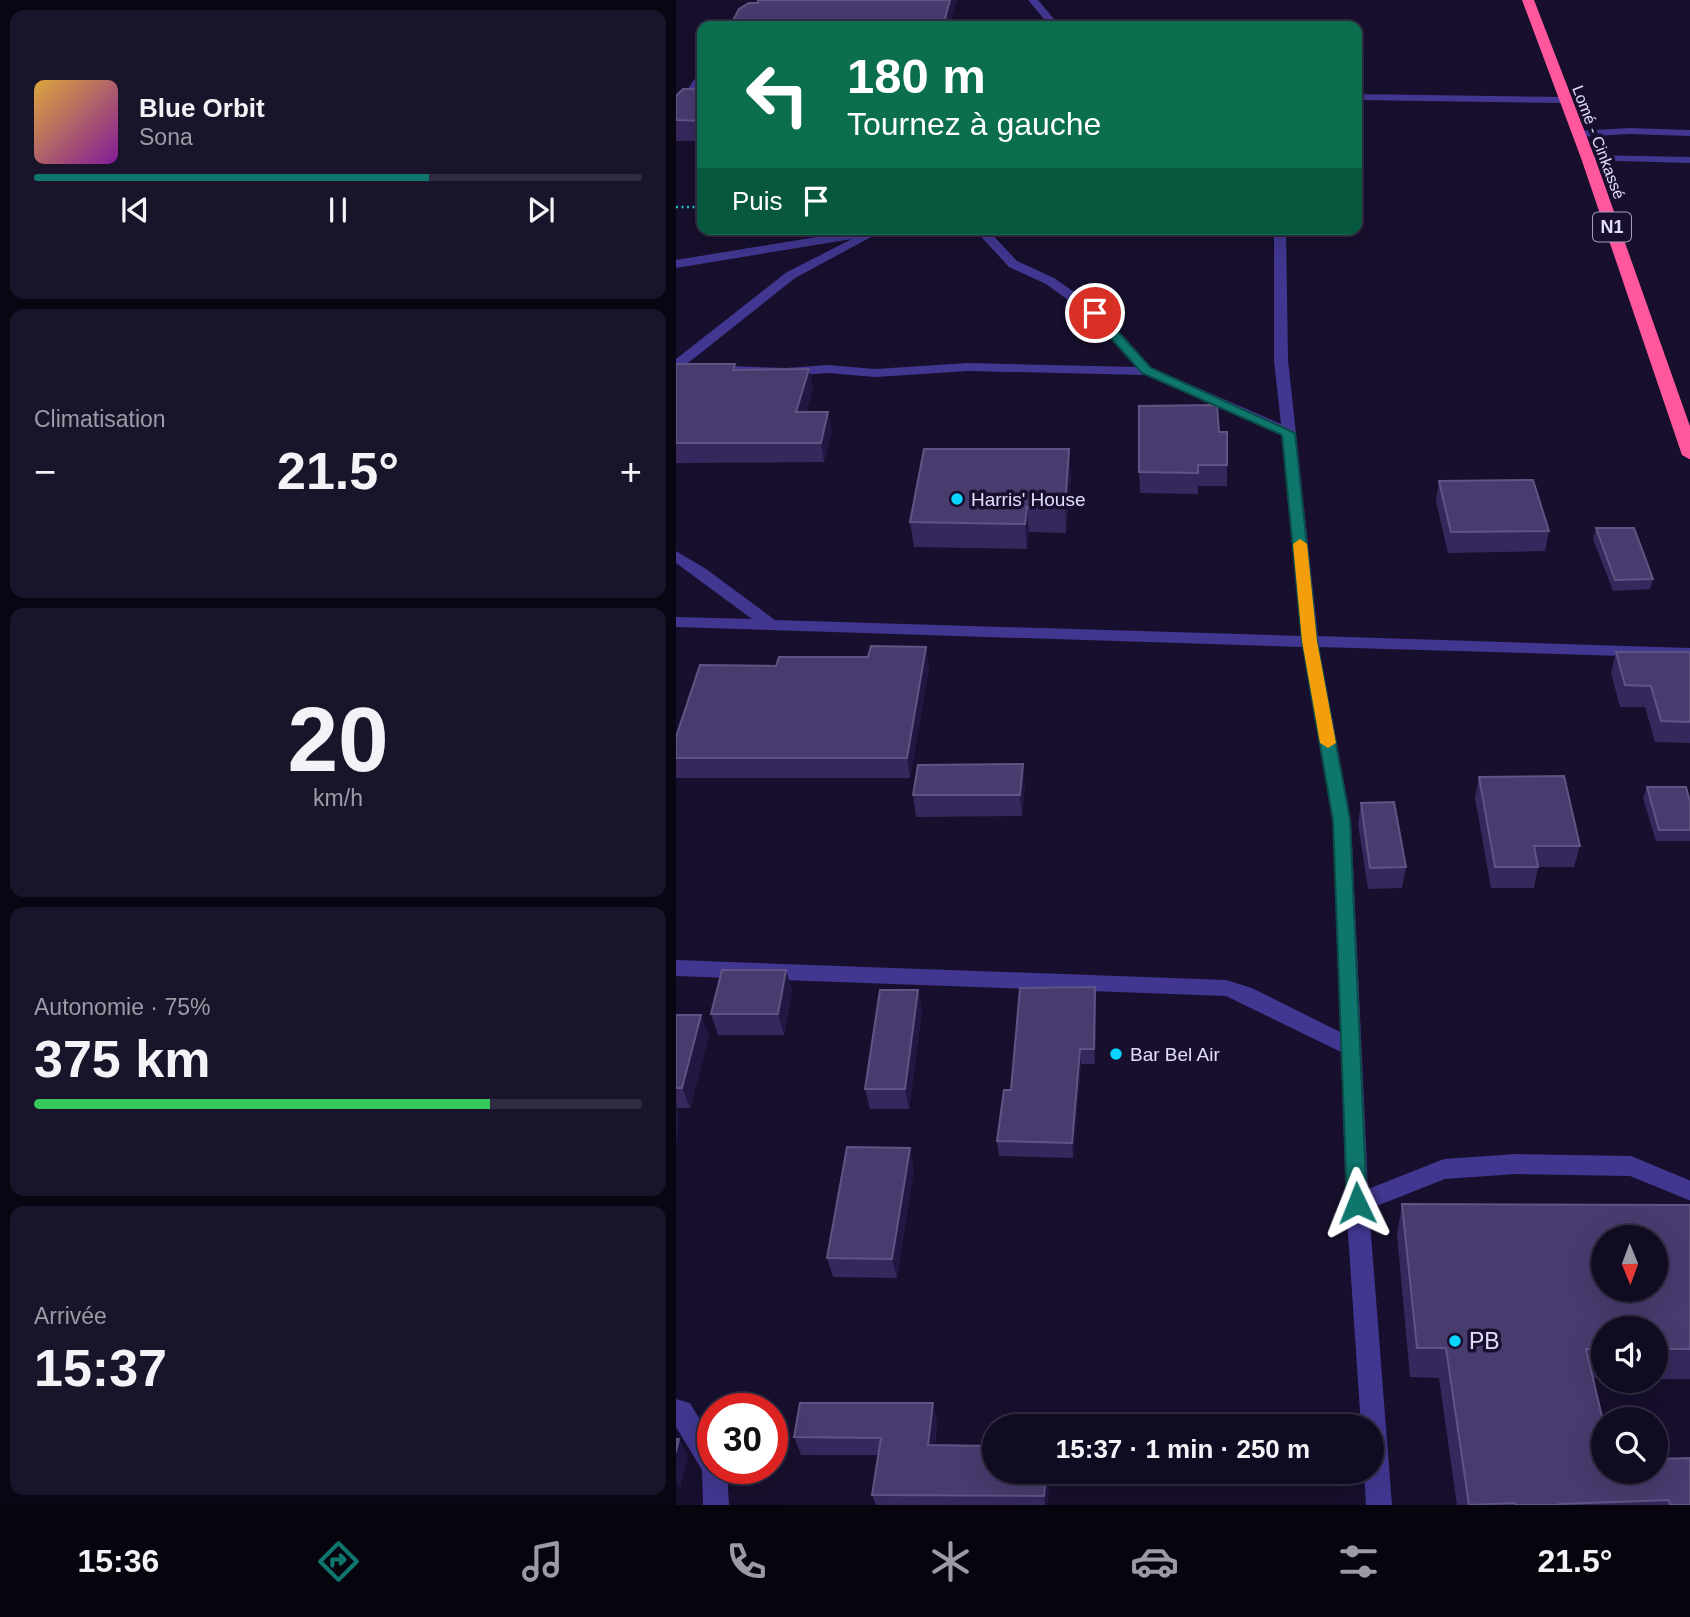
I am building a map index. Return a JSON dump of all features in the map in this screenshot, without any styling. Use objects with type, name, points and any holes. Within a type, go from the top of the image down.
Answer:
[{"type":"highway","name":"Lomé - Cinkassé","points":[[1528,0],[1588,158],[1690,456]]},
{"type":"street","points":[[1033,0],[1051,21]]},
{"type":"street","points":[[676,114],[697,83]]},
{"type":"street","points":[[1362,97],[1564,100]]},
{"type":"street","points":[[1578,134],[1629,131],[1690,133]]},
{"type":"street","points":[[1588,158],[1690,160]]},
{"type":"street","points":[[676,264],[848,235]]},
{"type":"street","points":[[676,369],[790,275],[868,235]]},
{"type":"street","points":[[986,235],[1013,264],[1050,281],[1095,313],[1147,371]]},
{"type":"street","points":[[1280,235],[1281,360],[1310,641],[1342,820],[1357,1203],[1379,1505]]},
{"type":"street","points":[[676,369],[786,372],[828,369],[875,373],[968,367],[1147,371],[1288,433]]},
{"type":"street","points":[[676,556],[701,571],[739,604],[770,624]]},
{"type":"street","points":[[676,622],[1690,653]]},
{"type":"street","points":[[676,968],[1226,989],[1245,994],[1352,1048]]},
{"type":"street","points":[[1357,1203],[1444,1169],[1515,1164],[1631,1166],[1690,1191]]},
{"type":"street","points":[[676,1410],[681,1412],[697,1440]]},
{"type":"street","points":[[714,1484],[716,1505]]},
{"type":"path","points":[[676,206],[697,208]]},
{"type":"building","points":[[758,0],[950,0],[944,21],[733,21],[739,9],[749,3],[758,3]]},
{"type":"building","points":[[697,85],[697,121],[676,120],[676,96],[683,89],[695,89]]},
{"type":"building","points":[[676,364],[735,364],[733,370],[809,369],[796,412],[828,412],[821,443],[676,443]]},
{"type":"building","points":[[1217,405],[1219,432],[1227,432],[1227,465],[1198,465],[1198,473],[1139,472],[1139,406]]},
{"type":"building","points":[[924,449],[1069,449],[1065,507],[1027,507],[1025,524],[910,522]]},
{"type":"building","points":[[1533,480],[1549,531],[1451,532],[1439,481]]},
{"type":"building","points":[[1596,528],[1634,528],[1653,579],[1615,580]]},
{"type":"building","points":[[871,646],[926,647],[907,758],[676,758],[676,737],[700,665],[776,666],[779,657],[868,657]]},
{"type":"building","points":[[1616,652],[1690,652],[1690,722],[1661,721],[1651,686],[1625,685]]},
{"type":"building","points":[[1023,764],[1020,795],[913,795],[918,765]]},
{"type":"building","points":[[1564,776],[1580,846],[1534,846],[1538,867],[1495,867],[1479,777]]},
{"type":"building","points":[[1647,787],[1686,787],[1690,802],[1690,830],[1659,830]]},
{"type":"building","points":[[1394,802],[1406,867],[1370,868],[1361,803]]},
{"type":"building","points":[[722,970],[786,970],[778,1014],[711,1014]]},
{"type":"building","points":[[1095,987],[1094,1049],[1080,1049],[1072,1143],[997,1141],[1004,1090],[1011,1090],[1020,988]]},
{"type":"building","points":[[880,990],[918,990],[905,1089],[865,1089]]},
{"type":"building","points":[[676,1015],[701,1015],[682,1088],[676,1088]]},
{"type":"building","points":[[847,1147],[910,1148],[892,1259],[827,1258]]},
{"type":"building","points":[[1402,1204],[1690,1205],[1690,1349],[1668,1349],[1668,1316],[1591,1316],[1591,1349],[1586,1349],[1591,1370],[1591,1393],[1596,1393],[1600,1407],[1591,1407],[1591,1484],[1668,1484],[1668,1459],[1690,1458],[1690,1505],[1670,1505],[1669,1500],[1561,1505],[1469,1505],[1446,1348],[1417,1348]]},
{"type":"building","points":[[800,1403],[933,1403],[928,1445],[982,1446],[982,1484],[1045,1484],[1044,1496],[872,1495],[881,1438],[794,1437]]},
{"type":"slow traffic","points":[[1300,544],[1310,641],[1328,743]]},
{"type":"place","name":"Harris' House","points":[[957,499]]},
{"type":"place","name":"Bar Bel Air","points":[[1116,1054]]},
{"type":"place","name":"PB","points":[[1455,1341]]},
{"type":"route","points":[[1095,313],[1147,371],[1288,433],[1310,641],[1342,820],[1357,1203]]}]
